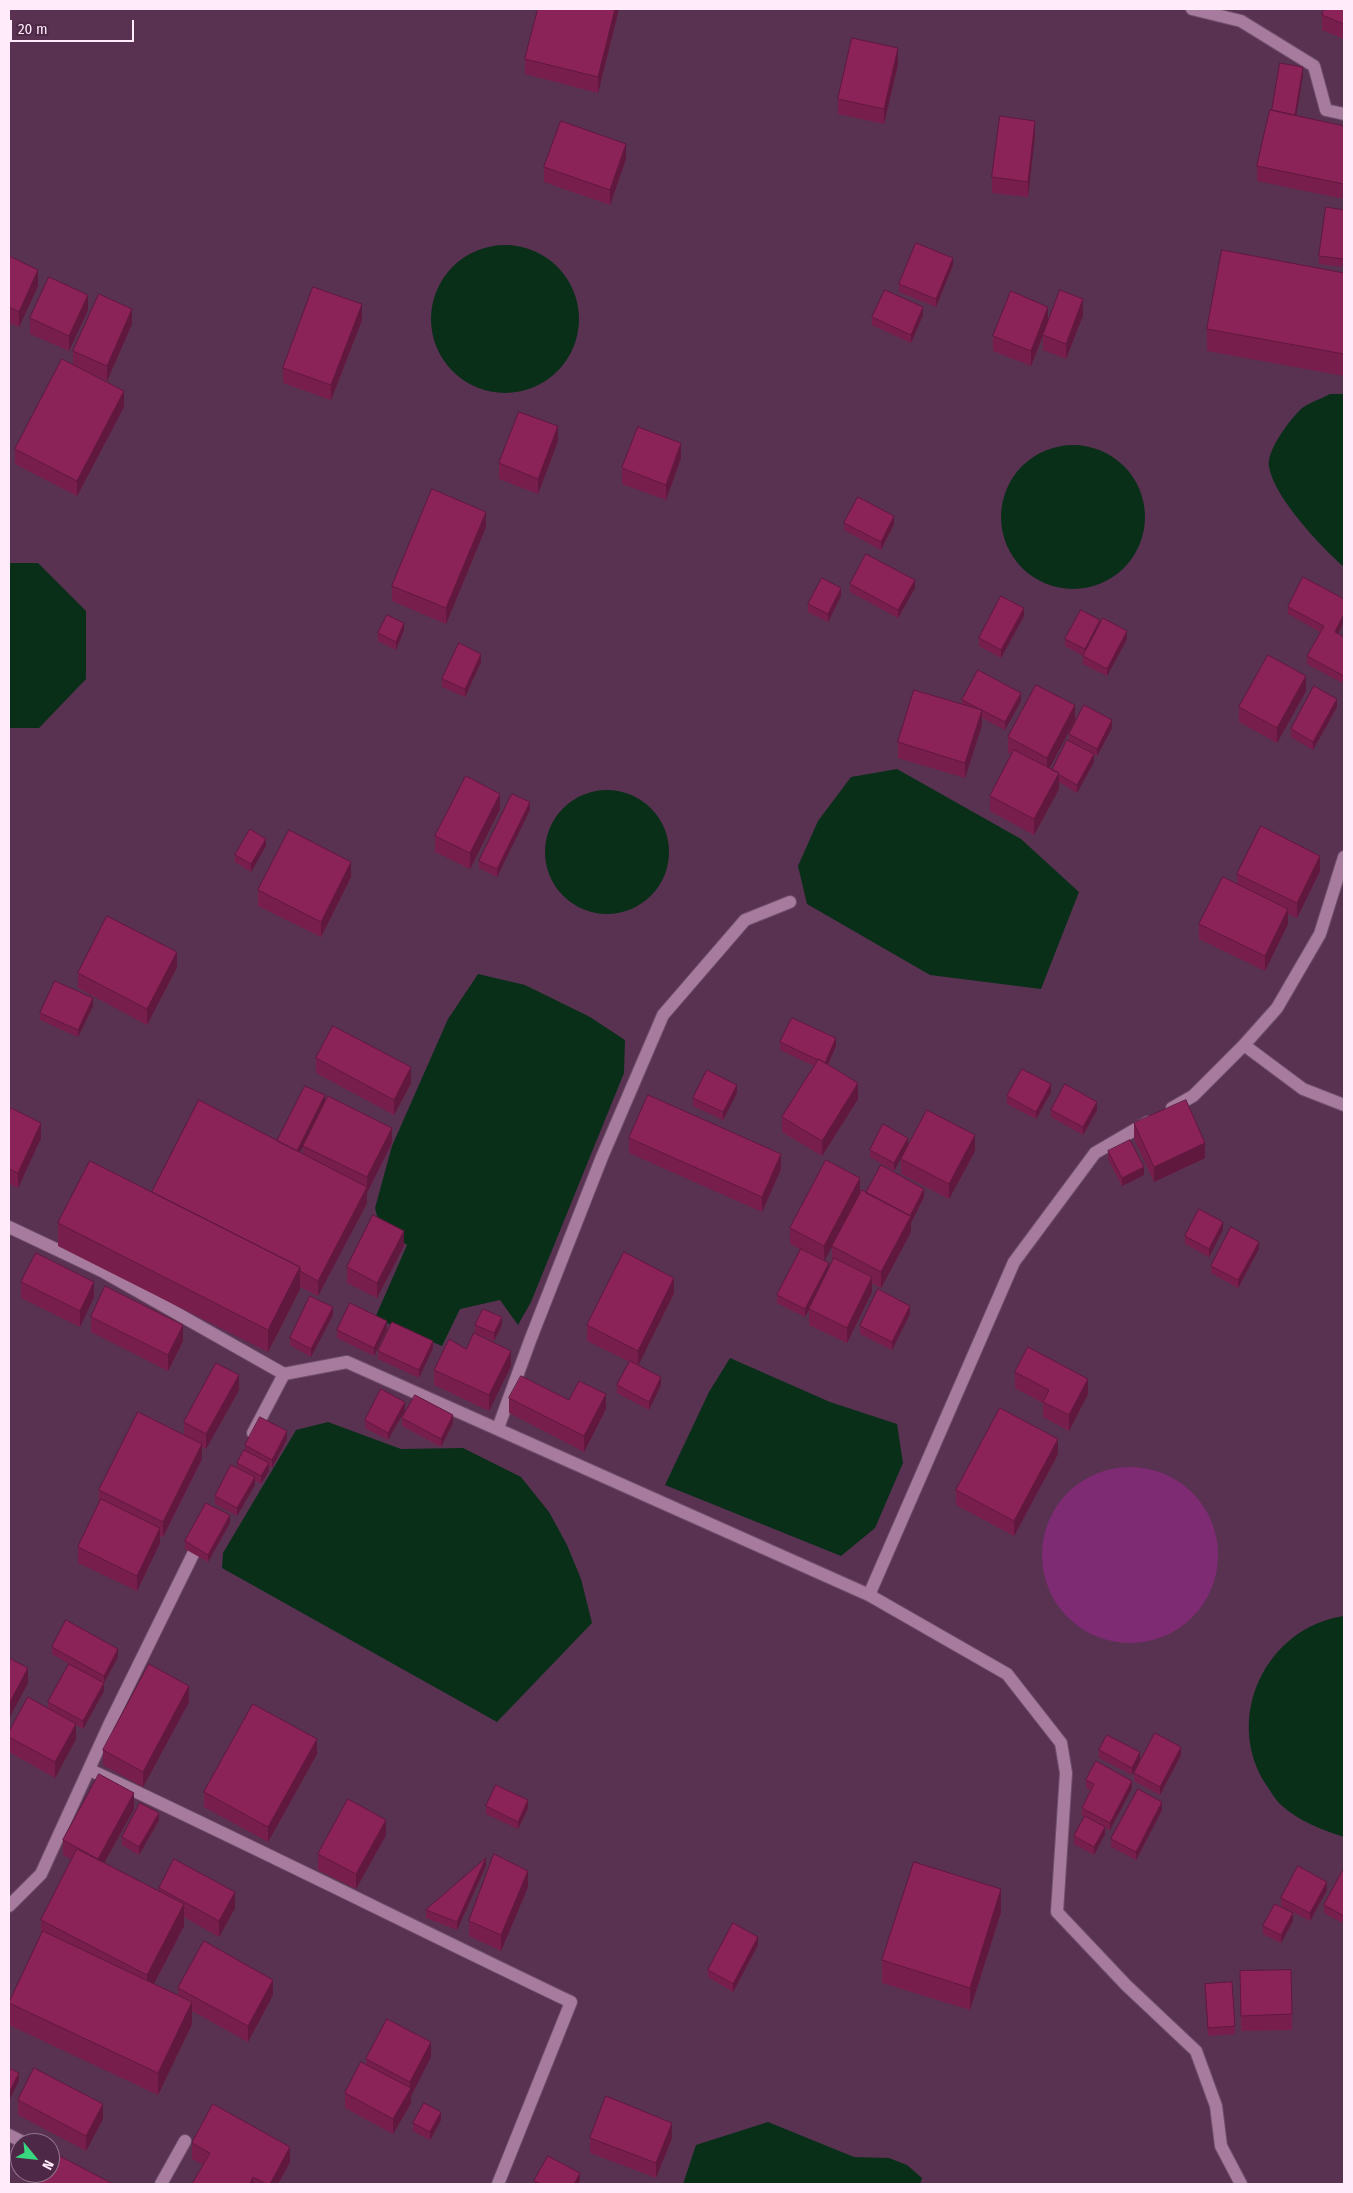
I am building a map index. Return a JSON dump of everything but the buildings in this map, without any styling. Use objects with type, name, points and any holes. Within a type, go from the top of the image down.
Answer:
[{"type":"street","points":[[1192,9],[1241,21],[1314,66],[1326,110],[1344,114]]},
{"type":"street","points":[[869,1595],[1014,1262],[1095,1153],[1193,1096],[1244,1045],[1276,1008],[1320,934],[1344,857]]},
{"type":"street","points":[[498,1428],[530,1338],[602,1157],[663,1015],[746,920],[790,902]]},
{"type":"street","points":[[1244,1045],[1303,1089],[1344,1105]]},
{"type":"street","points":[[9,1227],[102,1271],[284,1374],[347,1362],[869,1595],[1007,1674],[1061,1743],[1066,1773],[1057,1912],[1126,1985],[1196,2051],[1216,2106],[1222,2146],[1241,2184]]},
{"type":"street","points":[[247,1444],[284,1374]]},
{"type":"street","points":[[9,1906],[41,1874],[110,1723],[204,1532]]},
{"type":"street","points":[[90,1770],[246,1843],[571,2002],[498,2184]]},
{"type":"street","points":[[161,2184],[185,2141]]},
{"type":"shaded area","points":[[505,245],[533,251],[557,267],[573,291],[579,319],[573,347],[557,371],[533,387],[505,393],[477,387],[453,371],[437,347],[431,319],[437,291],[453,267],[477,251]]},
{"type":"shaded area","points":[[1330,394],[1344,394],[1344,567],[1311,534],[1289,507],[1273,479],[1269,467],[1269,460],[1275,445],[1295,415],[1306,405]]},
{"type":"shaded area","points":[[1073,445],[1100,451],[1113,457],[1124,466],[1133,477],[1139,490],[1145,517],[1139,544],[1133,557],[1124,568],[1113,577],[1100,583],[1073,589],[1046,583],[1033,577],[1022,568],[1013,557],[1007,544],[1001,517],[1007,490],[1013,477],[1022,466],[1033,457],[1046,451]]},
{"type":"shaded area","points":[[9,563],[38,563],[86,611],[86,679],[39,728],[9,728]]},
{"type":"shaded area","points":[[897,769],[1021,839],[1079,892],[1041,989],[930,975],[807,904],[798,866],[818,821],[851,777]]},
{"type":"shaded area","points":[[607,790],[631,795],[651,808],[664,828],[669,852],[664,876],[651,896],[631,909],[607,914],[583,909],[563,896],[550,876],[545,852],[550,828],[563,808],[583,795]]},
{"type":"shaded area","points":[[478,974],[525,985],[590,1017],[625,1040],[624,1073],[531,1302],[518,1325],[500,1300],[460,1309],[442,1346],[375,1318],[407,1245],[380,1227],[375,1208],[392,1146],[448,1019]]},
{"type":"shaded area","points":[[730,1358],[830,1402],[897,1424],[903,1463],[875,1528],[841,1556],[665,1485],[709,1392]]},
{"type":"shaded area","points":[[328,1422],[401,1449],[463,1448],[521,1477],[549,1512],[567,1545],[581,1579],[592,1623],[497,1722],[222,1568],[223,1553],[296,1430]]},
{"type":"shaded area","points":[[1121,1467],[1139,1467],[1164,1473],[1179,1481],[1193,1492],[1204,1506],[1212,1521],[1217,1538],[1217,1572],[1212,1589],[1204,1604],[1193,1618],[1179,1629],[1156,1640],[1139,1643],[1121,1643],[1096,1637],[1081,1629],[1067,1618],[1056,1604],[1045,1581],[1042,1564],[1042,1546],[1048,1521],[1056,1506],[1067,1492],[1081,1481],[1104,1470]]},
{"type":"shaded area","points":[[1344,1616],[1344,1837],[1318,1828],[1278,1802],[1267,1786],[1254,1760],[1249,1733],[1251,1706],[1259,1680],[1273,1657],[1293,1638],[1316,1624]]},
{"type":"shaded area","points":[[768,2122],[854,2157],[889,2158],[907,2165],[922,2178],[920,2184],[683,2184],[696,2145]]}]
